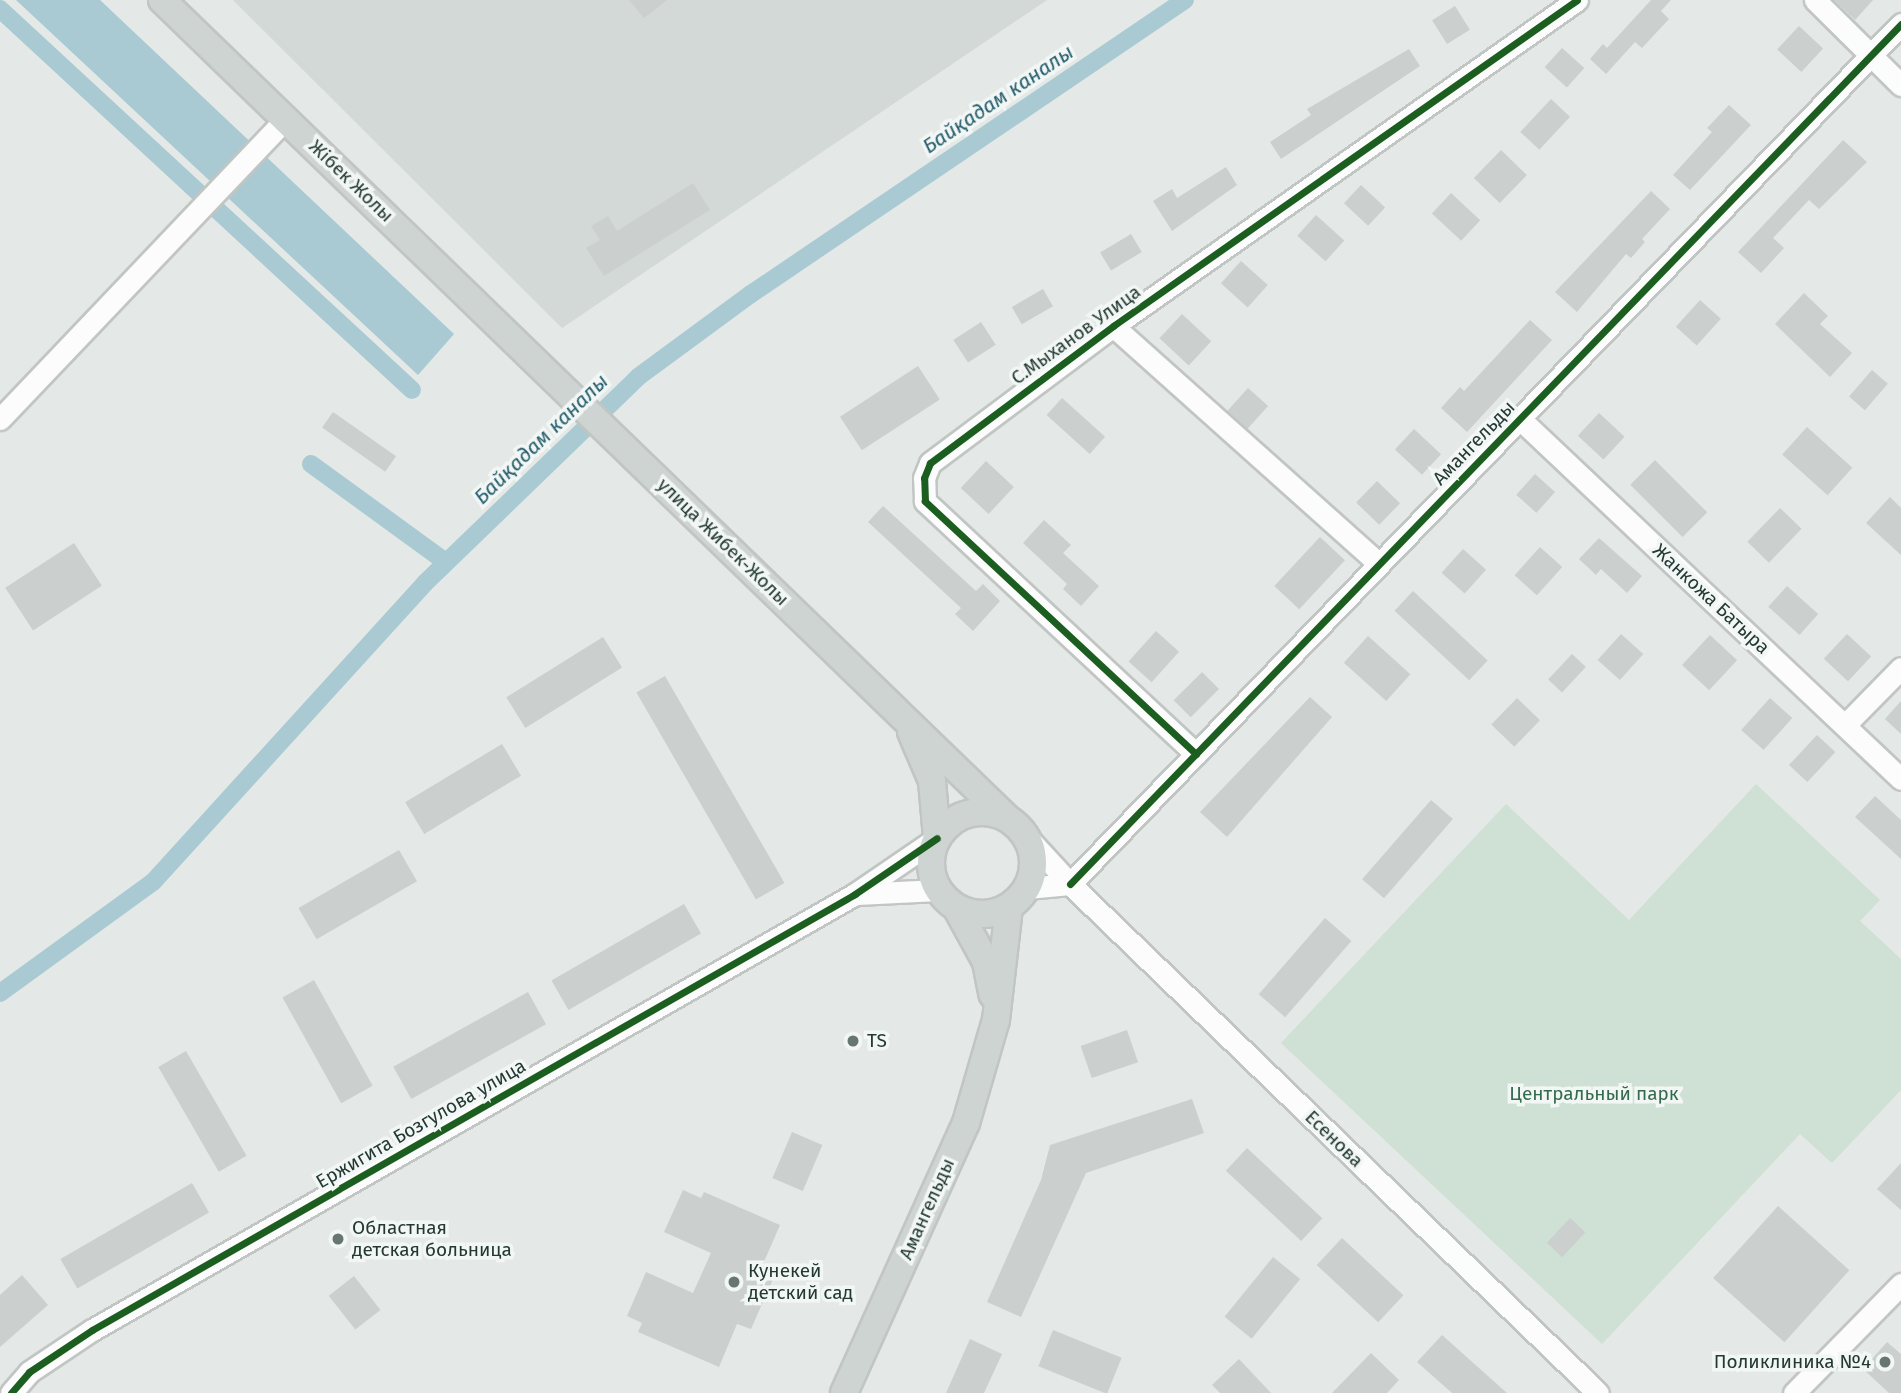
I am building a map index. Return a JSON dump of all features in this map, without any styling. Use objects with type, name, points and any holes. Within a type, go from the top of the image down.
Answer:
[{"type":"main road","name":"Жібек Жолы","points":[[162,0],[540,362]]},
{"type":"main road","name":"улица Жибек-Жолы","points":[[540,362],[1007,818]]},
{"type":"main road","points":[[907,721],[932,781],[937,838],[930,864],[937,890],[957,909],[986,962],[996,1020]]},
{"type":"main road","points":[[937,838],[955,819],[981,812],[1007,818],[1027,836],[1034,862],[1027,888],[1009,908],[983,915],[957,909]]},
{"type":"main road","name":"Амангельды","points":[[844,1393],[966,1123],[996,1020],[1009,908]]},
{"type":"street","name":"С.Мыханов Улица","points":[[1196,754],[926,501],[924,478],[930,463],[1114,326],[1577,0]]},
{"type":"street","points":[[1815,0],[1901,85]]},
{"type":"street","name":"Амангельды","points":[[1070,884],[1901,24]]},
{"type":"street","points":[[0,419],[286,119]]},
{"type":"street","points":[[1114,326],[1380,564]]},
{"type":"street","name":"Жанкожа Батыра","points":[[1520,419],[1901,779]]},
{"type":"street","points":[[1845,725],[1901,668]]},
{"type":"street","name":"Есенова","points":[[1027,836],[1070,884],[1598,1393]]},
{"type":"street","name":"Ержигита Бозгулова улица","points":[[11,1393],[29,1372],[92,1330],[855,894],[937,838]]},
{"type":"street","points":[[1027,888],[1070,884]]},
{"type":"street","points":[[855,894],[937,890]]},
{"type":"street","points":[[1794,1393],[1901,1284]]},
{"type":"shaded area","points":[[233,0],[1047,0],[562,328]]},
{"type":"green space","name":"Центральный парк","points":[[1756,784],[1880,900],[1860,921],[1901,959],[1901,1090],[1832,1163],[1800,1134],[1602,1344],[1281,1043],[1506,804],[1629,920]]},
{"type":"water","points":[[16,0],[100,0],[454,334],[418,375]]},
{"type":"building","points":[[629,0],[667,0],[644,18]]},
{"type":"building","points":[[1651,0],[1671,0],[1661,11],[1669,19],[1642,48],[1635,42],[1606,74],[1590,59],[1603,44],[1607,48]]},
{"type":"building","points":[[1834,0],[1873,0],[1855,20]]},
{"type":"building","points":[[1455,6],[1470,30],[1447,44],[1432,20]]},
{"type":"building","points":[[1799,26],[1823,49],[1801,72],[1777,49]]},
{"type":"building","points":[[1562,48],[1584,68],[1567,87],[1545,67]]},
{"type":"building","points":[[1409,49],[1420,66],[1281,159],[1270,142],[1311,115],[1307,109]]},
{"type":"building","points":[[1551,99],[1570,117],[1539,150],[1520,132]]},
{"type":"building","points":[[1729,105],[1751,125],[1690,190],[1673,175],[1712,132],[1707,128]]},
{"type":"building","points":[[1843,140],[1867,162],[1819,209],[1809,200],[1773,238],[1784,248],[1761,273],[1738,252]]},
{"type":"building","points":[[1501,150],[1527,175],[1500,203],[1474,178]]},
{"type":"building","points":[[1226,167],[1237,185],[1172,231],[1153,201],[1172,189],[1177,198]]},
{"type":"building","points":[[693,183],[710,210],[604,276],[586,248],[600,240],[591,226],[608,216],[617,231]]},
{"type":"building","points":[[1361,185],[1385,208],[1368,226],[1344,203]]},
{"type":"building","points":[[1651,191],[1670,209],[1642,239],[1645,242],[1631,258],[1626,254],[1577,312],[1555,292]]},
{"type":"building","points":[[1451,193],[1480,220],[1461,241],[1432,213]]},
{"type":"building","points":[[1316,215],[1344,240],[1326,261],[1297,236]]},
{"type":"building","points":[[1131,234],[1142,252],[1111,271],[1100,253]]},
{"type":"building","points":[[1241,261],[1268,285],[1248,307],[1221,283]]},
{"type":"building","points":[[1043,289],[1053,306],[1022,324],[1012,307]]},
{"type":"building","points":[[1804,293],[1828,316],[1820,324],[1852,353],[1830,377],[1775,324]]},
{"type":"building","points":[[1700,300],[1721,319],[1697,345],[1676,327]]},
{"type":"building","points":[[1182,314],[1211,341],[1189,365],[1159,338]]},
{"type":"building","points":[[1530,320],[1552,340],[1467,432],[1441,408],[1460,387],[1464,391]]},
{"type":"building","points":[[981,322],[996,345],[968,363],[953,340]]},
{"type":"building","points":[[918,366],[940,400],[862,450],[840,417]]},
{"type":"building","points":[[1872,370],[1888,384],[1865,410],[1849,396]]},
{"type":"building","points":[[1248,388],[1268,406],[1247,429],[1227,411]]},
{"type":"building","points":[[1062,398],[1105,437],[1090,454],[1047,415]]},
{"type":"building","points":[[333,412],[396,456],[385,472],[322,428]]},
{"type":"building","points":[[1599,413],[1625,437],[1603,460],[1578,436]]},
{"type":"building","points":[[1807,427],[1852,468],[1828,495],[1782,454]]},
{"type":"building","points":[[1414,429],[1441,454],[1422,475],[1395,449]]},
{"type":"building","points":[[1655,460],[1707,512],[1683,537],[1630,485]]},
{"type":"building","points":[[986,461],[1014,487],[989,514],[961,488]]},
{"type":"building","points":[[1535,474],[1555,492],[1536,513],[1516,495]]},
{"type":"building","points":[[1377,481],[1400,503],[1379,525],[1356,503]]},
{"type":"building","points":[[1890,497],[1901,508],[1901,555],[1866,523]]},
{"type":"building","points":[[883,506],[976,591],[983,584],[1000,601],[973,631],[955,614],[961,608],[868,522]]},
{"type":"building","points":[[1780,508],[1802,529],[1769,563],[1747,542]]},
{"type":"building","points":[[1044,520],[1071,545],[1063,553],[1099,586],[1081,606],[1063,589],[1067,584],[1023,543]]},
{"type":"building","points":[[1320,537],[1345,560],[1299,609],[1274,586]]},
{"type":"building","points":[[1599,538],[1642,576],[1627,593],[1601,569],[1596,575],[1579,559]]},
{"type":"building","points":[[74,543],[102,586],[33,630],[5,588]]},
{"type":"building","points":[[1540,547],[1562,567],[1537,595],[1515,575]]},
{"type":"building","points":[[1463,549],[1486,570],[1465,594],[1442,573]]},
{"type":"building","points":[[1787,586],[1818,614],[1799,635],[1768,607]]},
{"type":"building","points":[[1413,591],[1488,661],[1469,680],[1395,611]]},
{"type":"building","points":[[1156,631],[1179,652],[1152,682],[1129,661]]},
{"type":"building","points":[[1621,634],[1643,654],[1620,680],[1598,660]]},
{"type":"building","points":[[1847,634],[1871,657],[1848,681],[1824,659]]},
{"type":"building","points":[[1710,635],[1737,660],[1709,690],[1682,665]]},
{"type":"building","points":[[1368,636],[1410,674],[1386,701],[1344,663]]},
{"type":"building","points":[[603,637],[622,668],[525,728],[506,697]]},
{"type":"building","points":[[1572,654],[1586,667],[1562,693],[1548,680]]},
{"type":"building","points":[[1202,672],[1219,689],[1191,717],[1174,700]]},
{"type":"building","points":[[665,676],[785,883],[756,899],[636,692]]},
{"type":"building","points":[[1310,697],[1332,717],[1227,837],[1200,812]]},
{"type":"building","points":[[1517,698],[1540,720],[1514,747],[1491,725]]},
{"type":"building","points":[[1770,698],[1792,718],[1764,750],[1741,730]]},
{"type":"building","points":[[1901,701],[1901,734],[1885,719]]},
{"type":"building","points":[[1817,735],[1835,752],[1807,782],[1789,765]]},
{"type":"building","points":[[502,744],[521,776],[424,834],[405,802]]},
{"type":"building","points":[[1875,796],[1901,820],[1901,859],[1855,817]]},
{"type":"building","points":[[1431,800],[1453,819],[1384,898],[1362,879]]},
{"type":"building","points":[[399,850],[417,881],[317,939],[299,908]]},
{"type":"building","points":[[684,904],[701,933],[568,1010],[551,981]]},
{"type":"building","points":[[1325,918],[1351,941],[1285,1017],[1259,994]]},
{"type":"building","points":[[314,980],[373,1086],[341,1103],[283,997]]},
{"type":"building","points":[[528,992],[546,1024],[411,1099],[393,1067]]},
{"type":"building","points":[[1127,1030],[1138,1062],[1092,1078],[1081,1046]]},
{"type":"building","points":[[186,1051],[246,1156],[219,1172],[158,1067]]},
{"type":"building","points":[[1192,1099],[1204,1133],[1086,1173],[1021,1317],[987,1302],[1041,1180],[1050,1145]]},
{"type":"building","points":[[792,1132],[822,1145],[803,1191],[772,1178]]},
{"type":"building","points":[[1247,1148],[1322,1218],[1301,1241],[1226,1171]]},
{"type":"building","points":[[1901,1163],[1901,1210],[1877,1189]]},
{"type":"building","points":[[192,1183],[209,1212],[77,1288],[60,1259]]},
{"type":"building","name":"Кунекей детский сад","points":[[683,1190],[701,1198],[704,1192],[780,1225],[763,1264],[777,1270],[751,1329],[737,1324],[719,1367],[638,1332],[642,1323],[627,1316],[646,1272],[693,1293],[711,1253],[664,1232]]},
{"type":"building","points":[[1778,1206],[1849,1270],[1784,1342],[1713,1278]]},
{"type":"building","points":[[1570,1218],[1585,1232],[1562,1257],[1547,1243]]},
{"type":"building","points":[[1342,1238],[1403,1295],[1378,1322],[1317,1265]]},
{"type":"building","points":[[1273,1257],[1300,1279],[1252,1339],[1225,1317]]},
{"type":"building","points":[[22,1275],[48,1305],[0,1347],[0,1295]]},
{"type":"building","points":[[354,1276],[380,1310],[355,1330],[329,1296]]},
{"type":"building","points":[[1053,1330],[1122,1358],[1107,1393],[1038,1366]]},
{"type":"building","points":[[1442,1335],[1507,1393],[1452,1393],[1417,1362]]},
{"type":"building","points":[[970,1339],[1002,1354],[984,1393],[946,1393]]},
{"type":"building","name":"Поликлиника №4","points":[[1887,1342],[1901,1354],[1901,1393],[1889,1393],[1863,1369]]},
{"type":"building","points":[[1371,1353],[1399,1380],[1387,1393],[1332,1393]]},
{"type":"building","points":[[1239,1359],[1271,1393],[1220,1393],[1212,1385]]},
{"type":"waterway","name":"Байқадам каналы","points":[[0,993],[153,882],[425,583],[638,377],[751,294],[1185,0]]},
{"type":"waterway","points":[[0,9],[412,390]]},
{"type":"waterway","points":[[311,464],[446,562]]},
{"type":"cycle path","points":[[1196,754],[925,501],[924,478],[930,463],[1113,326],[1577,0]]},
{"type":"cycle path","points":[[1070,884],[1901,24]]},
{"type":"cycle path","points":[[11,1393],[29,1372],[92,1330],[855,894],[937,838]]},
{"type":"place","name":"TS","points":[[853,1041]]},
{"type":"place","name":"Областная детская больница","points":[[338,1239]]},
{"type":"place","name":"Кунекей детский сад","points":[[734,1282]]},
{"type":"place","name":"Поликлиника №4","points":[[1885,1362]]}]
